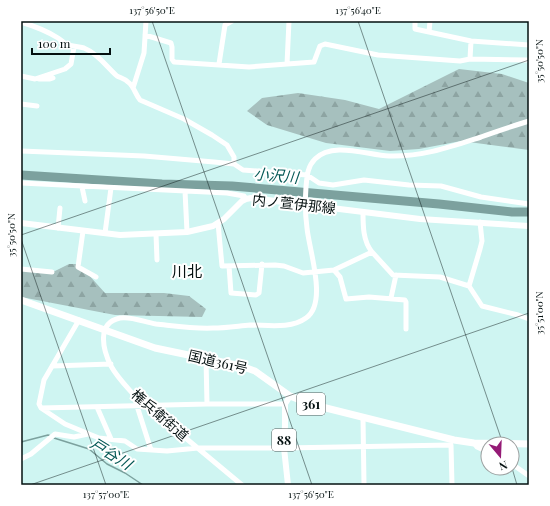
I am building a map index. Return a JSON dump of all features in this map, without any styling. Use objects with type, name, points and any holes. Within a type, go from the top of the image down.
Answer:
[{"type":"highway","name":"国道361号","points":[[21,300],[155,348],[241,366],[255,371],[290,396],[310,404],[453,442],[529,444]]},
{"type":"main road","name":"内ノ萱伊那線","points":[[21,223],[120,235],[187,232],[200,230],[218,223],[246,199],[251,198],[305,203],[420,219],[529,226]]},
{"type":"main road","points":[[285,404],[290,396]]},
{"type":"main road","name":"88","points":[[285,404],[284,448],[288,485]]},
{"type":"street","points":[[133,88],[144,53],[146,21]]},
{"type":"street","points":[[219,64],[225,25],[232,21]]},
{"type":"street","points":[[287,64],[289,21]]},
{"type":"street","points":[[415,21],[415,29],[470,41],[529,45]]},
{"type":"street","points":[[429,32],[430,21]]},
{"type":"street","points":[[21,22],[36,27],[74,47],[84,48],[102,60],[119,77],[129,82],[140,100],[184,119],[227,145],[234,157],[234,164]]},
{"type":"street","points":[[145,35],[170,43],[172,47],[172,59],[174,62],[249,67],[314,62],[320,46],[325,44],[378,56],[460,61],[470,58],[529,60]]},
{"type":"street","points":[[470,41],[470,58]]},
{"type":"street","points":[[35,79],[68,67],[72,60],[74,47]]},
{"type":"street","points":[[21,76],[35,79],[53,78]]},
{"type":"street","points":[[21,104],[37,106]]},
{"type":"street","points":[[104,329],[111,322],[120,318],[129,318],[155,324],[212,328],[290,324],[308,317],[314,308],[316,293],[315,271],[306,227],[305,203],[307,175],[310,165],[316,158],[323,152],[337,149],[387,156],[422,154],[442,150],[529,121]]},
{"type":"street","points":[[21,151],[144,156],[234,164],[243,170],[307,175],[319,182],[333,185],[364,180],[409,185],[442,186],[481,197],[529,204]]},
{"type":"street","points":[[21,183],[227,193],[244,196],[246,199]]},
{"type":"street","points":[[82,187],[85,201]]},
{"type":"street","points":[[105,233],[111,188]]},
{"type":"street","points":[[185,191],[187,232]]},
{"type":"street","points":[[58,228],[60,208]]},
{"type":"street","points":[[363,212],[364,233],[369,248],[390,274],[440,277],[469,286],[482,306],[529,319]]},
{"type":"street","points":[[469,286],[481,245],[480,222]]},
{"type":"street","points":[[218,223],[222,266],[262,264],[284,266],[303,273],[334,270],[372,252]]},
{"type":"street","points":[[83,230],[78,267],[96,277]]},
{"type":"street","points":[[156,234],[157,260]]},
{"type":"street","points":[[229,266],[231,293],[256,295],[259,292],[262,264]]},
{"type":"street","points":[[21,270],[52,272]]},
{"type":"street","points":[[334,270],[340,277],[346,299],[368,297],[391,298],[402,299],[406,302],[406,329]]},
{"type":"street","points":[[391,298],[396,275]]},
{"type":"street","points":[[79,320],[44,380],[39,404],[41,408],[65,424],[99,438],[126,441],[137,449],[167,451],[198,448],[284,448],[453,442],[452,485]]},
{"type":"street","name":"権兵衛街道","points":[[104,329],[104,346],[110,364],[124,384],[134,395],[242,485]]},
{"type":"street","points":[[206,359],[207,404]]},
{"type":"street","points":[[52,366],[110,364]]},
{"type":"street","points":[[41,408],[207,404],[285,404]]},
{"type":"street","points":[[137,406],[151,450]]},
{"type":"street","points":[[97,407],[111,439]]},
{"type":"street","points":[[363,418],[364,485]]},
{"type":"street","points":[[21,459],[31,454],[52,437],[62,434],[74,437],[89,434]]},
{"type":"street","points":[[474,443],[480,448]]},
{"type":"street","points":[[520,470],[529,476]]},
{"type":"green space","points":[[459,69],[502,74],[529,83],[529,150],[461,141],[419,149],[390,151],[326,143],[267,125],[247,111],[262,98],[298,93],[345,100],[379,109]]},
{"type":"green space","points":[[69,264],[79,264],[105,293],[164,293],[189,296],[206,309],[202,317],[115,315],[21,297],[21,271],[55,271]]},
{"type":"waterway","name":"小沢川","points":[[21,175],[162,184],[232,186],[439,204],[512,212],[529,212]]},
{"type":"waterway","name":"戸谷川","points":[[21,442],[48,435],[51,436]]},
{"type":"waterway","name":"戸谷川","points":[[54,438],[89,449],[107,464],[125,473],[143,485]]},
{"type":"district","name":"川北","points":[[187,272]]}]
